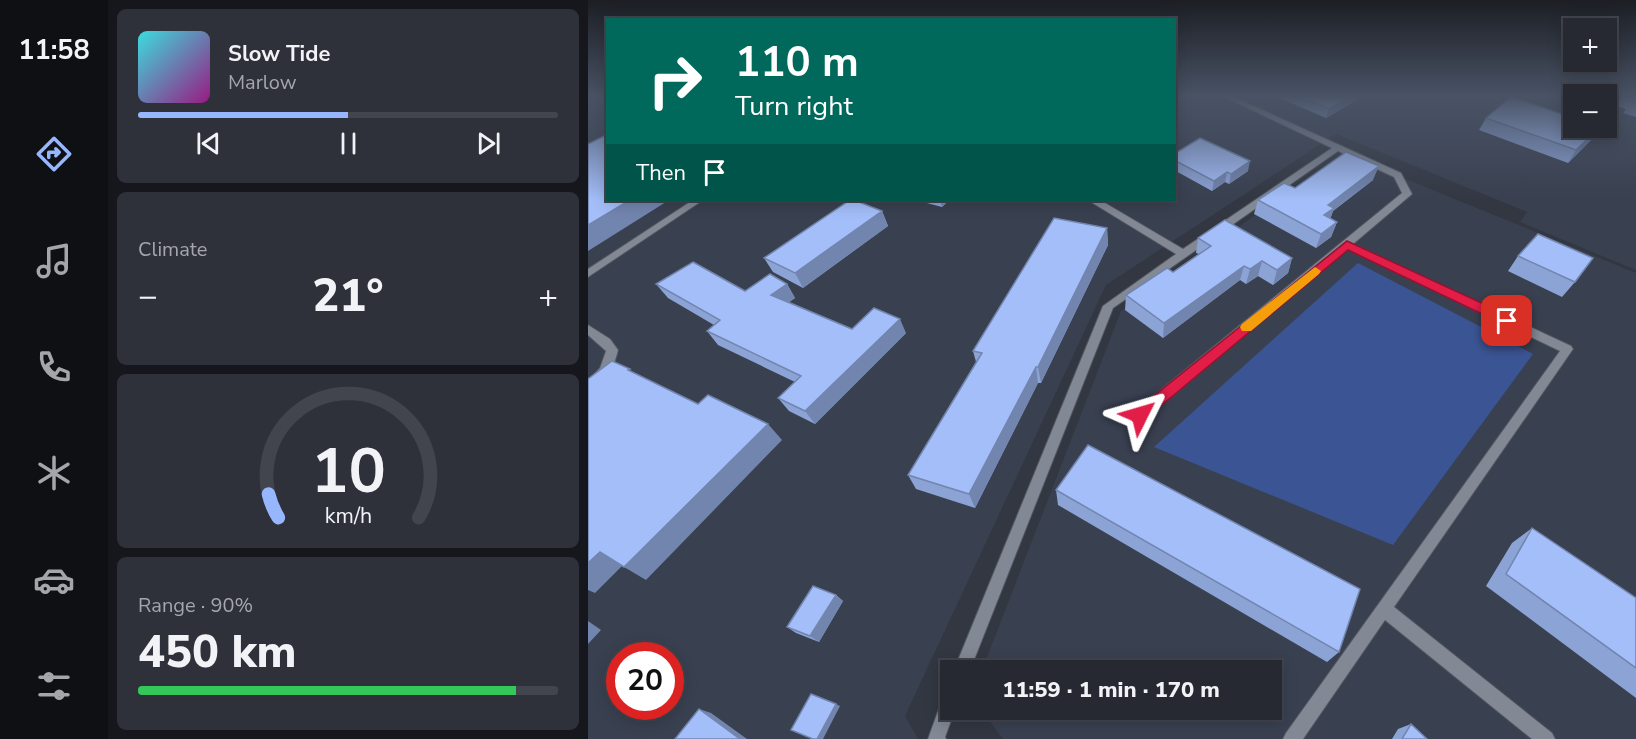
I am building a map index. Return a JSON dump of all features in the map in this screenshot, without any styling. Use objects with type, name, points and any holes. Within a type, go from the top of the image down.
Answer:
[{"type":"lane","points":[[1140,415],[1407,194],[1398,175],[1304,131]]},
{"type":"lane","points":[[966,660],[1108,306],[1338,147]]},
{"type":"lane","points":[[588,274],[697,201]]},
{"type":"lane","points":[[1096,201],[1183,254]]},
{"type":"lane","points":[[1292,739],[1567,349],[1347,245]]},
{"type":"lane","points":[[588,329],[606,342],[612,350],[610,364],[598,380],[588,387]]},
{"type":"lane","points":[[1384,609],[1546,739]]},
{"type":"lane","points":[[937,739],[943,720]]},
{"type":"shaded area","points":[[588,131],[606,131],[606,201],[1176,201],[1176,131],[1563,131],[1563,138],[1617,138],[1617,131],[1636,131],[1636,270],[1520,222],[1527,212],[1336,134],[1106,285],[905,716],[918,739],[588,739]]},
{"type":"shaded area","points":[[1342,153],[1636,273],[1636,739],[1003,739],[989,720],[1282,720],[1282,660],[986,660],[1121,311]]},
{"type":"shaded area","points":[[1358,263],[1533,354],[1393,545],[1154,447]]},
{"type":"building","points":[[1524,131],[1563,131],[1563,138],[1589,138],[1576,150]]},
{"type":"building","points":[[606,135],[606,201],[628,201],[588,225],[588,144]]},
{"type":"building","points":[[1200,138],[1250,161],[1231,174],[1227,172],[1214,181],[1176,161],[1176,153]]},
{"type":"building","points":[[1346,152],[1379,166],[1328,205],[1334,208],[1324,215],[1337,222],[1321,234],[1258,200],[1284,183],[1295,188]]},
{"type":"building","points":[[849,201],[857,201],[882,211],[795,273],[764,258]]},
{"type":"building","points":[[1054,218],[1107,228],[1038,367],[969,494],[908,475],[982,353],[973,351]]},
{"type":"building","points":[[1225,220],[1292,258],[1277,270],[1262,261],[1250,269],[1244,266],[1164,323],[1126,295],[1167,268],[1173,272],[1211,246],[1198,238]]},
{"type":"building","points":[[1538,234],[1593,258],[1575,282],[1518,256]]},
{"type":"building","points":[[693,262],[745,291],[770,274],[787,284],[771,295],[852,329],[874,308],[900,319],[805,411],[778,398],[801,376],[707,331],[720,320],[656,284]]},
{"type":"building","points":[[612,361],[698,404],[708,395],[768,424],[624,567],[600,552],[588,563],[588,379]]},
{"type":"building","points":[[1088,445],[1360,589],[1339,652],[1056,490]]},
{"type":"building","points":[[1532,528],[1636,598],[1636,668],[1506,574]]},
{"type":"building","points":[[813,586],[836,595],[810,636],[787,627]]},
{"type":"building","points":[[811,694],[836,704],[817,739],[791,730]]},
{"type":"building","points":[[699,709],[740,739],[675,739]]},
{"type":"building","points":[[1411,724],[1427,739],[1402,739]]},
{"type":"slow traffic","points":[[1247,327],[1315,271]]},
{"type":"route","points":[[1140,415],[1347,245],[1507,321]]}]
